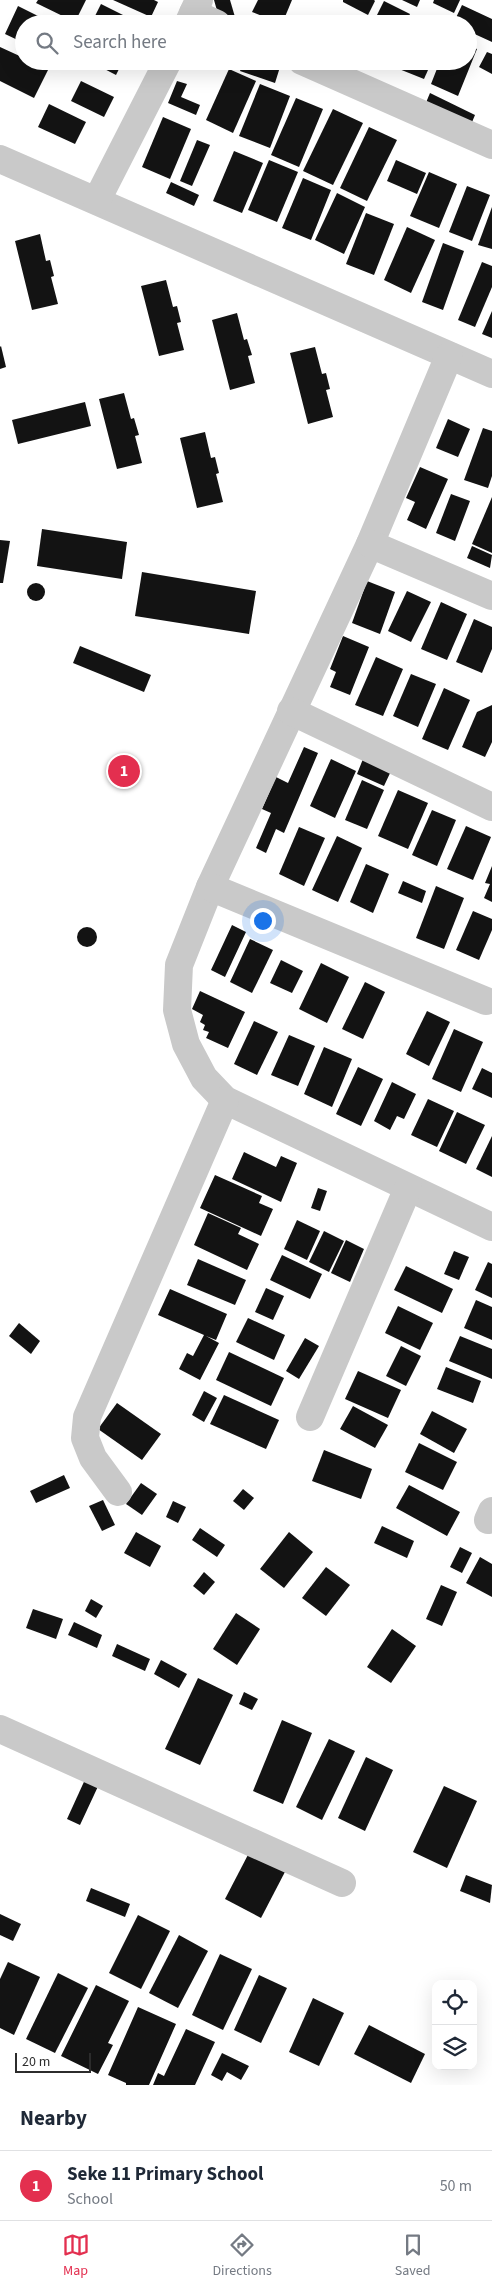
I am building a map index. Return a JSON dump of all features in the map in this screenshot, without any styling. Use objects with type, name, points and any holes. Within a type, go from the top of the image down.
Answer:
[{"type":"street","points":[[97,200],[163,70]]},
{"type":"street","points":[[322,70],[492,145]]},
{"type":"street","points":[[0,159],[492,374]]},
{"type":"street","points":[[450,356],[370,544],[210,887],[179,965],[177,1010],[186,1044],[204,1078],[225,1100],[492,1227]]},
{"type":"street","points":[[370,544],[492,596]]},
{"type":"street","points":[[291,711],[492,807]]},
{"type":"street","points":[[210,887],[486,1002]]},
{"type":"street","points":[[118,1492],[93,1458],[85,1438],[87,1417],[225,1100]]},
{"type":"street","points":[[310,1417],[408,1188]]},
{"type":"street","points":[[0,1729],[342,1883]]},
{"type":"building","points":[[38,0],[86,0],[78,15],[61,15],[36,3]]},
{"type":"building","points":[[113,0],[154,0],[158,2],[152,15],[147,15]]},
{"type":"building","points":[[214,0],[230,0],[234,15],[218,15]]},
{"type":"building","points":[[258,0],[292,0],[286,15],[260,15],[252,12]]},
{"type":"building","points":[[343,0],[375,1],[368,15],[343,2]]},
{"type":"building","points":[[402,0],[420,0],[417,7]]},
{"type":"building","points":[[434,0],[460,0],[454,13],[433,3]]},
{"type":"building","points":[[384,1],[410,14],[410,15],[377,15]]},
{"type":"building","points":[[101,4],[123,15],[96,15]]},
{"type":"building","points":[[462,5],[492,19],[492,42],[477,35],[477,15],[457,15]]},
{"type":"building","points":[[18,6],[36,15],[15,15],[15,39],[5,34]]},
{"type":"building","points":[[0,47],[15,54],[15,70],[48,70],[34,98],[0,81]]},
{"type":"building","points":[[487,52],[492,54],[492,74],[479,67]]},
{"type":"building","points":[[106,70],[118,70],[116,75]]},
{"type":"building","points":[[229,70],[256,81],[233,133],[206,120]]},
{"type":"building","points":[[240,70],[279,70],[275,83]]},
{"type":"building","points":[[402,70],[428,70],[424,79]]},
{"type":"building","points":[[436,70],[469,70],[458,96],[431,84]]},
{"type":"building","points":[[81,81],[114,97],[104,117],[71,101]]},
{"type":"building","points":[[177,81],[187,84],[181,97],[200,105],[196,115],[168,103]]},
{"type":"building","points":[[260,84],[290,96],[270,148],[239,136]]},
{"type":"building","points":[[430,93],[475,115],[470,127],[425,105]]},
{"type":"building","points":[[296,98],[323,109],[299,167],[271,155]]},
{"type":"building","points":[[49,104],[86,122],[75,144],[38,127]]},
{"type":"building","points":[[333,109],[363,123],[333,185],[303,171]]},
{"type":"building","points":[[163,117],[191,129],[170,179],[142,167]]},
{"type":"building","points":[[369,127],[397,140],[367,201],[340,188]]},
{"type":"building","points":[[197,140],[210,145],[192,186],[180,181]]},
{"type":"building","points":[[234,151],[263,163],[242,213],[213,201]]},
{"type":"building","points":[[269,160],[298,172],[277,222],[248,210]]},
{"type":"building","points":[[396,160],[426,173],[417,194],[387,181]]},
{"type":"building","points":[[429,172],[457,184],[439,228],[410,216]]},
{"type":"building","points":[[303,178],[331,190],[311,240],[282,228]]},
{"type":"building","points":[[171,182],[199,195],[194,206],[166,193]]},
{"type":"building","points":[[467,186],[490,195],[472,241],[449,232]]},
{"type":"building","points":[[337,193],[365,207],[344,254],[315,240]]},
{"type":"building","points":[[492,207],[492,249],[478,245]]},
{"type":"building","points":[[366,213],[394,224],[374,275],[346,264]]},
{"type":"building","points":[[407,227],[435,240],[411,293],[384,280]]},
{"type":"building","points":[[40,234],[46,261],[50,260],[54,276],[51,277],[58,304],[32,310],[15,241]]},
{"type":"building","points":[[443,243],[464,251],[443,310],[422,302]]},
{"type":"building","points":[[482,262],[492,266],[492,287],[475,327],[458,320]]},
{"type":"building","points":[[166,280],[173,307],[177,306],[181,322],[177,323],[184,350],[159,356],[141,286]]},
{"type":"building","points":[[492,311],[492,338],[482,334]]},
{"type":"building","points":[[237,313],[244,340],[247,339],[252,355],[248,356],[255,383],[230,390],[212,320]]},
{"type":"building","points":[[0,347],[6,367],[0,369]]},
{"type":"building","points":[[315,347],[322,374],[326,373],[330,389],[326,390],[333,417],[308,424],[290,353]]},
{"type":"building","points":[[124,393],[131,419],[134,418],[139,435],[135,436],[142,463],[117,469],[99,399]]},
{"type":"building","points":[[85,402],[91,426],[18,444],[12,420]]},
{"type":"building","points":[[448,419],[470,429],[458,457],[436,448]]},
{"type":"building","points":[[483,428],[492,431],[492,476],[488,488],[464,480]]},
{"type":"building","points":[[205,432],[211,458],[215,457],[219,473],[216,474],[223,502],[197,508],[180,438]]},
{"type":"building","points":[[420,467],[448,479],[426,529],[407,520],[415,502],[406,498]]},
{"type":"building","points":[[451,494],[470,501],[455,541],[436,533]]},
{"type":"building","points":[[492,497],[492,553],[472,544]]},
{"type":"building","points":[[42,529],[127,542],[122,579],[37,566]]},
{"type":"building","points":[[0,540],[10,541],[3,583],[0,583]]},
{"type":"building","points":[[472,546],[492,555],[490,568],[467,558]]},
{"type":"building","points":[[142,572],[256,591],[249,634],[135,616]]},
{"type":"building","points":[[367,581],[395,592],[380,634],[352,623]]},
{"type":"building","points":[[32,583],[40,583],[45,588],[43,599],[32,601],[27,596],[27,588]]},
{"type":"building","points":[[407,591],[431,602],[411,642],[388,631]]},
{"type":"building","points":[[441,602],[467,614],[447,660],[421,649]]},
{"type":"building","points":[[474,619],[492,627],[492,649],[482,673],[456,662]]},
{"type":"building","points":[[343,636],[369,647],[350,695],[330,687],[336,672],[330,669]]},
{"type":"building","points":[[80,646],[151,675],[144,692],[73,663]]},
{"type":"building","points":[[376,657],[403,669],[383,716],[355,705]]},
{"type":"building","points":[[411,674],[436,684],[418,727],[393,716]]},
{"type":"building","points":[[444,688],[470,700],[448,750],[422,739]]},
{"type":"building","points":[[492,705],[492,742],[485,757],[462,747],[477,712]]},
{"type":"building","points":[[304,747],[318,753],[284,833],[276,829],[266,853],[256,848],[271,813],[262,809],[276,777],[288,783]]},
{"type":"building","points":[[331,759],[356,771],[335,818],[310,806]]},
{"type":"building","points":[[363,759],[391,771],[384,786],[357,774]]},
{"type":"building","points":[[362,780],[384,790],[367,829],[345,820]]},
{"type":"building","points":[[398,790],[428,803],[408,849],[378,836]]},
{"type":"building","points":[[432,810],[456,820],[437,866],[412,855]]},
{"type":"building","points":[[466,826],[491,837],[473,880],[447,869]]},
{"type":"building","points":[[299,827],[325,838],[304,886],[279,874]]},
{"type":"building","points":[[337,836],[362,848],[338,902],[312,890]]},
{"type":"building","points":[[366,864],[389,874],[373,913],[350,902]]},
{"type":"building","points":[[492,866],[492,902],[484,898],[490,884],[485,883]]},
{"type":"building","points":[[403,881],[426,891],[422,903],[398,893]]},
{"type":"building","points":[[436,886],[464,898],[444,949],[416,938]]},
{"type":"building","points":[[473,911],[492,919],[492,930],[479,960],[456,950]]},
{"type":"building","points":[[232,925],[246,932],[225,977],[211,970]]},
{"type":"building","points":[[87,927],[94,930],[97,937],[94,944],[87,947],[80,944],[77,937],[80,930]]},
{"type":"building","points":[[250,939],[273,950],[252,993],[230,982]]},
{"type":"building","points":[[281,960],[303,971],[292,993],[270,983]]},
{"type":"building","points":[[321,963],[349,977],[327,1023],[299,1009]]},
{"type":"building","points":[[365,982],[385,992],[363,1039],[342,1029]]},
{"type":"building","points":[[200,991],[245,1012],[228,1048],[206,1038],[209,1032],[203,1030],[205,1025],[200,1022],[203,1015],[192,1009]]},
{"type":"building","points":[[427,1011],[450,1022],[429,1066],[406,1054]]},
{"type":"building","points":[[254,1021],[278,1032],[257,1075],[234,1064]]},
{"type":"building","points":[[454,1029],[483,1042],[461,1092],[432,1079]]},
{"type":"building","points":[[289,1035],[315,1046],[298,1086],[271,1075]]},
{"type":"building","points":[[324,1047],[352,1059],[332,1107],[304,1094]]},
{"type":"building","points":[[358,1067],[383,1079],[361,1126],[336,1114]]},
{"type":"building","points":[[482,1068],[492,1073],[492,1098],[472,1089]]},
{"type":"building","points":[[392,1082],[416,1094],[404,1119],[397,1116],[390,1130],[374,1121]]},
{"type":"building","points":[[428,1099],[454,1111],[437,1147],[411,1135]]},
{"type":"building","points":[[457,1112],[485,1125],[466,1164],[439,1151]]},
{"type":"building","points":[[492,1136],[492,1177],[476,1169]]},
{"type":"building","points":[[244,1152],[276,1167],[281,1156],[297,1163],[281,1202],[232,1179]]},
{"type":"building","points":[[215,1175],[262,1196],[259,1203],[273,1209],[261,1236],[200,1208]]},
{"type":"building","points":[[318,1188],[327,1191],[320,1211],[311,1208]]},
{"type":"building","points":[[208,1213],[241,1228],[238,1234],[259,1244],[247,1270],[194,1245]]},
{"type":"building","points":[[297,1220],[320,1231],[307,1260],[284,1249]]},
{"type":"building","points":[[324,1231],[344,1241],[329,1272],[309,1262]]},
{"type":"building","points":[[346,1240],[364,1249],[350,1282],[331,1273]]},
{"type":"building","points":[[454,1251],[469,1257],[459,1280],[444,1274]]},
{"type":"building","points":[[282,1255],[322,1274],[310,1299],[270,1280]]},
{"type":"building","points":[[198,1259],[246,1280],[235,1305],[187,1285]]},
{"type":"building","points":[[488,1262],[492,1264],[492,1298],[475,1290]]},
{"type":"building","points":[[406,1266],[453,1289],[442,1313],[394,1290]]},
{"type":"building","points":[[266,1288],[284,1296],[273,1320],[255,1312]]},
{"type":"building","points":[[170,1289],[227,1314],[216,1340],[206,1336],[219,1343],[200,1380],[179,1369],[187,1353],[193,1356],[204,1335],[158,1315]]},
{"type":"building","points":[[476,1300],[492,1307],[492,1340],[464,1328]]},
{"type":"building","points":[[398,1306],[433,1323],[420,1350],[385,1333]]},
{"type":"building","points":[[248,1318],[285,1335],[274,1360],[236,1342]]},
{"type":"building","points":[[19,1323],[40,1341],[31,1354],[9,1336]]},
{"type":"building","points":[[460,1336],[492,1349],[492,1379],[449,1361]]},
{"type":"building","points":[[305,1338],[319,1346],[299,1379],[286,1371]]},
{"type":"building","points":[[401,1346],[421,1356],[406,1386],[386,1376]]},
{"type":"building","points":[[229,1352],[284,1378],[271,1406],[216,1380]]},
{"type":"building","points":[[446,1367],[481,1381],[473,1403],[437,1389]]},
{"type":"building","points":[[358,1371],[401,1390],[388,1418],[345,1399]]},
{"type":"building","points":[[204,1391],[217,1398],[204,1422],[192,1415]]},
{"type":"building","points":[[224,1395],[279,1420],[266,1449],[210,1424]]},
{"type":"building","points":[[117,1403],[161,1434],[142,1460],[98,1429]]},
{"type":"building","points":[[353,1406],[388,1425],[375,1448],[340,1429]]},
{"type":"building","points":[[432,1411],[467,1429],[454,1453],[420,1434]]},
{"type":"building","points":[[419,1443],[457,1462],[443,1490],[405,1472]]},
{"type":"building","points":[[324,1450],[372,1469],[361,1499],[312,1481]]},
{"type":"building","points":[[64,1475],[70,1488],[36,1503],[30,1491]]},
{"type":"building","points":[[141,1483],[157,1494],[142,1515],[126,1504]]},
{"type":"building","points":[[409,1485],[460,1512],[447,1536],[396,1508]]},
{"type":"building","points":[[243,1489],[254,1498],[244,1510],[233,1501]]},
{"type":"building","points":[[103,1500],[115,1525],[102,1531],[89,1506]]},
{"type":"building","points":[[173,1501],[186,1507],[178,1523],[166,1517]]},
{"type":"building","points":[[382,1526],[414,1541],[407,1558],[374,1543]]},
{"type":"building","points":[[200,1528],[225,1545],[217,1557],[192,1540]]},
{"type":"building","points":[[136,1532],[161,1546],[150,1567],[124,1553]]},
{"type":"building","points":[[289,1532],[313,1552],[284,1588],[260,1569]]},
{"type":"building","points":[[460,1547],[472,1553],[462,1573],[450,1567]]},
{"type":"building","points":[[480,1557],[492,1564],[492,1597],[466,1583]]},
{"type":"building","points":[[326,1567],[350,1585],[326,1616],[302,1598]]},
{"type":"building","points":[[204,1572],[215,1582],[204,1595],[193,1586]]},
{"type":"building","points":[[441,1585],[457,1592],[442,1626],[426,1619]]},
{"type":"building","points":[[91,1599],[103,1606],[96,1618],[85,1611]]},
{"type":"building","points":[[33,1609],[63,1619],[56,1639],[26,1628]]},
{"type":"building","points":[[236,1613],[260,1629],[237,1665],[213,1649]]},
{"type":"building","points":[[74,1622],[102,1635],[97,1648],[68,1635]]},
{"type":"building","points":[[392,1629],[416,1646],[391,1683],[367,1667]]},
{"type":"building","points":[[117,1644],[150,1659],[145,1671],[112,1656]]},
{"type":"building","points":[[161,1660],[187,1674],[179,1688],[154,1674]]},
{"type":"building","points":[[198,1678],[233,1695],[200,1765],[165,1749]]},
{"type":"building","points":[[244,1692],[258,1699],[252,1710],[239,1704]]},
{"type":"building","points":[[282,1720],[312,1733],[283,1804],[253,1791]]},
{"type":"building","points":[[329,1739],[355,1751],[322,1820],[296,1807]]},
{"type":"building","points":[[366,1757],[393,1770],[365,1831],[338,1818]]},
{"type":"building","points":[[88,1773],[101,1780],[80,1825],[67,1819]]},
{"type":"building","points":[[444,1786],[477,1801],[447,1868],[413,1852]]},
{"type":"building","points":[[251,1849],[287,1868],[261,1918],[225,1899]]},
{"type":"building","points":[[466,1875],[492,1885],[490,1903],[460,1891]]},
{"type":"building","points":[[91,1888],[130,1904],[125,1917],[86,1901]]},
{"type":"building","points":[[0,1914],[21,1924],[13,1941],[0,1935]]},
{"type":"building","points":[[138,1915],[170,1931],[141,1989],[109,1973]]},
{"type":"building","points":[[179,1935],[208,1951],[178,2008],[149,1993]]},
{"type":"building","points":[[220,1954],[252,1969],[223,2030],[192,2015]]},
{"type":"building","points":[[8,1962],[40,1977],[14,2035],[0,2028],[0,1979]]},
{"type":"building","points":[[58,1973],[88,1988],[55,2053],[26,2039]]},
{"type":"building","points":[[259,1975],[287,1988],[261,2043],[234,2030]]},
{"type":"building","points":[[96,1985],[129,2001],[108,2043],[113,2045],[98,2074],[61,2056]]},
{"type":"building","points":[[313,1998],[344,2013],[319,2066],[289,2052]]},
{"type":"building","points":[[138,2007],[176,2024],[149,2085],[126,2085],[126,2083],[108,2075]]},
{"type":"building","points":[[369,2025],[425,2054],[411,2083],[354,2054]]},
{"type":"building","points":[[186,2029],[215,2042],[195,2085],[153,2085],[158,2073],[164,2076]]},
{"type":"building","points":[[222,2053],[249,2066],[241,2080],[227,2072],[222,2081],[211,2075]]},
{"type":"place","name":"Seke 11 Primary School","points":[[124,771]]}]
